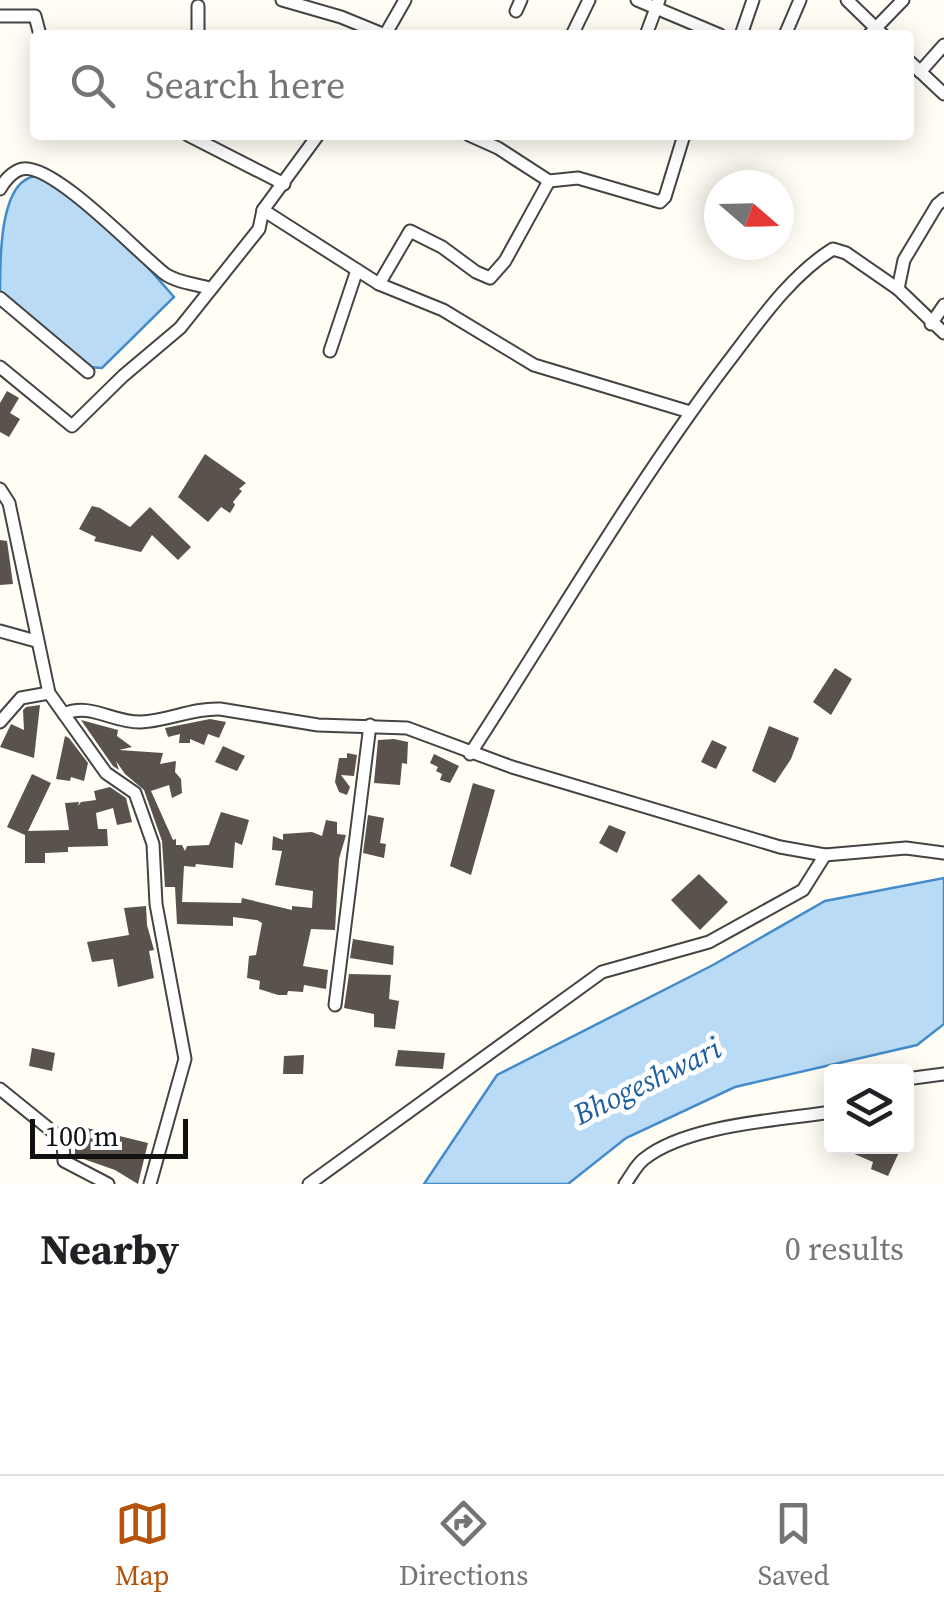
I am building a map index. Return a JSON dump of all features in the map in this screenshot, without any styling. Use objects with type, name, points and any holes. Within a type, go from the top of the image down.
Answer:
[{"type":"street","points":[[282,0],[373,30]]},
{"type":"street","points":[[388,30],[406,0]]},
{"type":"street","points":[[574,30],[589,0]]},
{"type":"street","points":[[637,0],[657,5],[710,30]]},
{"type":"street","points":[[743,30],[753,0]]},
{"type":"street","points":[[786,30],[800,0]]},
{"type":"street","points":[[846,0],[873,30]]},
{"type":"street","points":[[878,30],[903,0]]},
{"type":"street","points":[[648,30],[657,5]]},
{"type":"street","points":[[198,6],[198,30]]},
{"type":"street","points":[[0,16],[34,16],[38,30]]},
{"type":"street","points":[[920,72],[944,45]]},
{"type":"street","points":[[914,66],[944,94]]},
{"type":"street","points":[[198,140],[284,184]]},
{"type":"street","points":[[2,373],[72,426],[180,328],[259,229],[263,210],[315,140]]},
{"type":"street","points":[[481,140],[550,181],[578,178],[660,202],[682,140]]},
{"type":"street","points":[[0,189],[4,180],[23,168],[37,170],[81,200],[168,277],[209,288]]},
{"type":"street","points":[[379,284],[410,231],[490,278],[505,261],[550,181]]},
{"type":"street","points":[[898,288],[904,260],[936,206],[944,200]]},
{"type":"street","points":[[263,210],[379,284],[443,310],[534,365],[690,412]]},
{"type":"street","points":[[470,754],[690,412],[756,326],[816,260],[833,250],[846,253],[898,288],[944,333]]},
{"type":"street","points":[[330,352],[357,270]]},
{"type":"street","points":[[0,298],[88,372]]},
{"type":"street","points":[[931,324],[944,305]]},
{"type":"street","points":[[0,489],[9,504],[49,694],[106,772],[135,793],[153,844],[156,904],[185,1059],[150,1184]]},
{"type":"street","points":[[0,631],[36,641]]},
{"type":"street","points":[[0,722],[21,698],[49,694]]},
{"type":"street","points":[[64,714],[83,708],[140,722],[203,708],[318,725],[407,728],[470,754],[758,842],[826,855],[906,848],[944,853]]},
{"type":"street","points":[[335,1005],[370,725]]},
{"type":"street","points":[[308,1184],[602,972],[709,942],[803,890],[826,855]]},
{"type":"street","points":[[914,1078],[944,1074]]},
{"type":"street","points":[[0,1089],[63,1140],[64,1161],[108,1184]]},
{"type":"street","points":[[625,1184],[641,1161],[664,1146],[722,1128],[824,1113]]},
{"type":"water","points":[[37,176],[94,214],[174,297],[102,368],[87,367],[0,291],[2,239],[9,204],[25,180]]},
{"type":"water","name":"Bhogeshwari","points":[[944,878],[944,1024],[917,1045],[735,1087],[626,1138],[568,1184],[424,1184],[497,1075],[713,965],[825,901]]},
{"type":"building","points":[[7,391],[19,398],[10,413],[20,419],[9,437],[0,432],[0,403]]},
{"type":"building","points":[[205,454],[246,483],[239,489],[242,491],[230,513],[221,507],[208,522],[178,497]]},
{"type":"building","points":[[92,506],[130,527],[150,507],[191,547],[178,560],[152,535],[141,552],[94,541],[96,537],[79,529]]},
{"type":"building","points":[[0,540],[7,541],[13,584],[0,585]]},
{"type":"building","points":[[835,668],[852,679],[831,715],[813,702]]},
{"type":"building","points":[[40,705],[34,758],[0,747],[11,724],[24,730],[23,710]]},
{"type":"building","points":[[210,719],[226,722],[219,738],[208,734],[204,745],[190,739],[190,743],[179,743],[180,734],[168,737],[165,728]]},
{"type":"building","points":[[81,720],[118,730],[117,736],[132,747],[119,750],[163,753],[160,764],[176,761],[175,772],[181,779],[182,793],[172,798],[169,785],[151,791],[173,840],[185,851],[187,846],[209,845],[221,812],[249,820],[242,845],[235,842],[233,868],[184,866],[182,902],[241,903],[242,898],[292,910],[292,906],[312,908],[313,891],[275,885],[282,851],[272,850],[273,836],[283,840],[283,834],[312,832],[322,836],[326,820],[337,822],[337,834],[346,835],[339,859],[335,930],[311,929],[303,966],[328,970],[326,989],[304,985],[303,992],[278,995],[259,989],[260,981],[247,978],[249,956],[256,955],[262,923],[257,920],[233,917],[233,926],[177,924],[175,887],[165,887],[162,841],[144,790],[116,761],[119,770],[113,766]]},
{"type":"building","points":[[769,726],[799,738],[775,783],[752,771]]},
{"type":"building","points":[[65,736],[88,763],[84,781],[71,777],[70,781],[56,779]]},
{"type":"building","points":[[378,740],[408,742],[407,764],[402,763],[400,785],[374,783]]},
{"type":"building","points":[[712,740],[727,747],[716,769],[701,762]]},
{"type":"building","points":[[223,746],[245,756],[237,771],[215,762]]},
{"type":"building","points":[[347,753],[357,755],[354,776],[341,775],[350,787],[347,795],[339,792],[335,782],[339,758],[347,758]]},
{"type":"building","points":[[434,754],[459,766],[450,783],[440,780],[438,767],[430,763]]},
{"type":"building","points":[[32,774],[51,783],[28,831],[69,830],[65,803],[79,802],[78,806],[96,800],[94,791],[110,787],[126,798],[132,822],[117,825],[113,808],[96,813],[98,829],[107,829],[108,846],[68,847],[68,852],[45,853],[45,863],[25,863],[25,835],[7,827]]},
{"type":"building","points":[[473,783],[495,790],[471,875],[450,866]]},
{"type":"building","points":[[368,815],[384,818],[380,843],[386,844],[384,858],[363,853]]},
{"type":"building","points":[[609,825],[626,832],[617,853],[599,843]]},
{"type":"building","points":[[699,874],[728,902],[700,930],[671,900]]},
{"type":"building","points":[[146,906],[154,950],[149,951],[154,978],[118,987],[113,959],[92,962],[87,942],[129,935],[124,908]]},
{"type":"building","points":[[353,939],[394,946],[393,965],[350,958]]},
{"type":"building","points":[[349,974],[391,975],[389,999],[399,1001],[395,1029],[374,1027],[374,1014],[344,1008]]},
{"type":"building","points":[[32,1048],[55,1053],[52,1071],[29,1066]]},
{"type":"building","points":[[398,1050],[445,1053],[443,1069],[395,1066]]},
{"type":"building","points":[[304,1055],[303,1074],[283,1074],[284,1056]]},
{"type":"building","points":[[75,1125],[148,1143],[138,1184],[115,1170],[75,1156]]},
{"type":"building","points":[[854,1154],[898,1154],[888,1176],[871,1169],[873,1162]]}]
